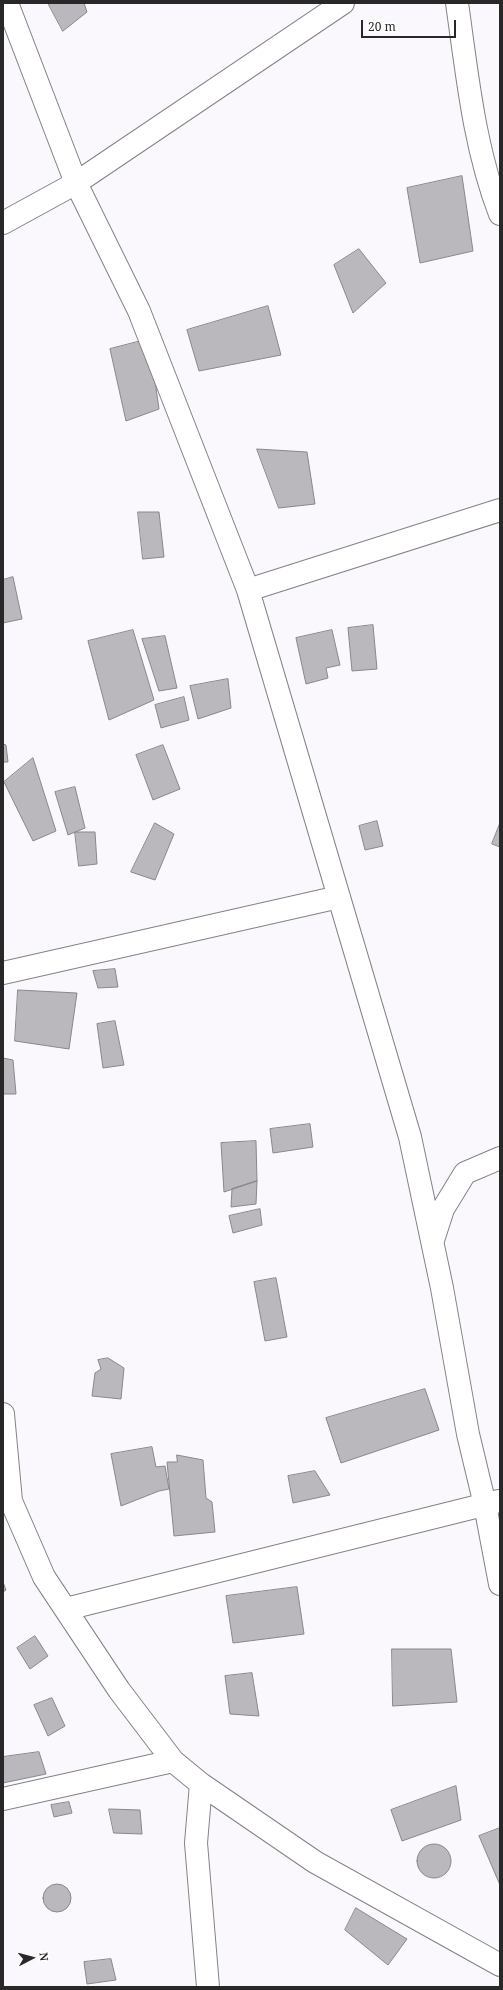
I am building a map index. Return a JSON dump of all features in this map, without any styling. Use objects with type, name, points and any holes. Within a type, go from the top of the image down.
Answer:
[{"type":"street","points":[[7,3],[76,183],[139,311],[248,590],[410,1137],[433,1241],[468,1434],[493,1503],[500,1584]]},
{"type":"street","points":[[3,223],[76,183],[343,3]]},
{"type":"street","points":[[457,3],[469,88],[490,187],[500,214]]},
{"type":"street","points":[[248,590],[500,510]]},
{"type":"street","points":[[3,973],[339,897]]},
{"type":"street","points":[[433,1241],[443,1209],[465,1173],[500,1158]]},
{"type":"street","points":[[3,1414],[7,1501],[44,1577],[119,1690],[173,1761],[201,1784],[315,1862],[500,1965]]},
{"type":"street","points":[[66,1609],[493,1503]]},
{"type":"street","points":[[3,1799],[173,1761]]},
{"type":"street","points":[[201,1784],[196,1843],[208,1987]]},
{"type":"building","points":[[48,3],[84,3],[87,12],[63,31]]},
{"type":"building","points":[[462,176],[473,251],[420,263],[407,188]]},
{"type":"building","points":[[359,249],[386,283],[353,313],[334,265]]},
{"type":"building","points":[[268,306],[281,355],[199,371],[187,330]]},
{"type":"building","points":[[149,339],[159,409],[126,421],[110,349]]},
{"type":"building","points":[[257,449],[307,452],[315,504],[279,508]]},
{"type":"building","points":[[138,512],[159,512],[164,557],[143,559]]},
{"type":"building","points":[[13,577],[22,619],[3,623],[3,580]]},
{"type":"building","points":[[373,625],[377,669],[352,671],[348,628]]},
{"type":"building","points":[[133,630],[154,700],[109,720],[88,641]]},
{"type":"building","points":[[332,630],[340,665],[326,668],[328,678],[306,684],[296,638]]},
{"type":"building","points":[[165,636],[177,688],[159,691],[142,639]]},
{"type":"building","points":[[228,679],[231,708],[198,719],[190,686]]},
{"type":"building","points":[[184,697],[189,720],[161,728],[155,705]]},
{"type":"building","points":[[3,744],[6,745],[8,762],[3,762]]},
{"type":"building","points":[[163,745],[180,789],[153,800],[136,755]]},
{"type":"building","points":[[33,758],[56,831],[33,841],[4,782]]},
{"type":"building","points":[[75,787],[85,828],[68,835],[55,792]]},
{"type":"building","points":[[377,821],[383,846],[365,850],[359,826]]},
{"type":"building","points":[[155,823],[174,834],[155,880],[131,872]]},
{"type":"building","points":[[500,823],[500,847],[492,844]]},
{"type":"building","points":[[75,832],[95,832],[97,864],[79,866]]},
{"type":"building","points":[[115,969],[118,987],[98,988],[93,971]]},
{"type":"building","points":[[18,990],[77,993],[69,1049],[15,1041]]},
{"type":"building","points":[[115,1021],[124,1065],[103,1068],[97,1024]]},
{"type":"building","points":[[3,1058],[13,1060],[16,1094],[3,1094]]},
{"type":"building","points":[[310,1124],[313,1147],[273,1153],[270,1129]]},
{"type":"building","points":[[256,1141],[257,1181],[224,1192],[221,1143]]},
{"type":"building","points":[[257,1181],[256,1204],[231,1207],[232,1189]]},
{"type":"building","points":[[260,1209],[262,1225],[233,1233],[229,1216]]},
{"type":"building","points":[[276,1278],[287,1337],[265,1341],[254,1282]]},
{"type":"building","points":[[108,1358],[124,1368],[121,1399],[92,1396],[95,1373],[101,1369],[98,1360]]},
{"type":"building","points":[[425,1389],[439,1430],[341,1463],[326,1418]]},
{"type":"building","points":[[152,1447],[156,1467],[165,1466],[169,1489],[159,1491],[121,1506],[111,1454]]},
{"type":"building","points":[[177,1455],[203,1460],[206,1498],[212,1502],[215,1532],[174,1536],[167,1462],[177,1462]]},
{"type":"building","points":[[315,1471],[330,1495],[293,1503],[288,1476]]},
{"type":"building","points":[[3,1582],[6,1590],[3,1592]]},
{"type":"building","points":[[297,1587],[304,1634],[233,1643],[226,1596]]},
{"type":"building","points":[[35,1636],[48,1656],[30,1669],[17,1648]]},
{"type":"building","points":[[392,1649],[451,1649],[457,1702],[393,1706]]},
{"type":"building","points":[[252,1673],[259,1716],[230,1714],[225,1676]]},
{"type":"building","points":[[52,1698],[65,1726],[48,1736],[34,1705]]},
{"type":"building","points":[[39,1752],[46,1774],[3,1783],[3,1757]]},
{"type":"building","points":[[456,1786],[461,1820],[402,1841],[391,1810]]},
{"type":"building","points":[[69,1802],[72,1813],[54,1817],[51,1805]]},
{"type":"building","points":[[109,1809],[140,1810],[142,1834],[114,1833]]},
{"type":"building","points":[[500,1828],[500,1885],[479,1836]]},
{"type":"building","points":[[437,1844],[446,1849],[450,1854],[450,1868],[446,1873],[441,1877],[431,1878],[427,1877],[418,1868],[417,1858],[418,1854],[427,1845]]},
{"type":"building","points":[[57,1884],[63,1885],[67,1888],[70,1892],[70,1904],[67,1908],[63,1911],[57,1912],[51,1911],[47,1908],[44,1904],[43,1898],[44,1892],[47,1888],[51,1885]]},
{"type":"building","points":[[356,1908],[407,1939],[388,1965],[345,1930]]},
{"type":"building","points":[[111,1959],[116,1980],[87,1984],[84,1962]]}]
